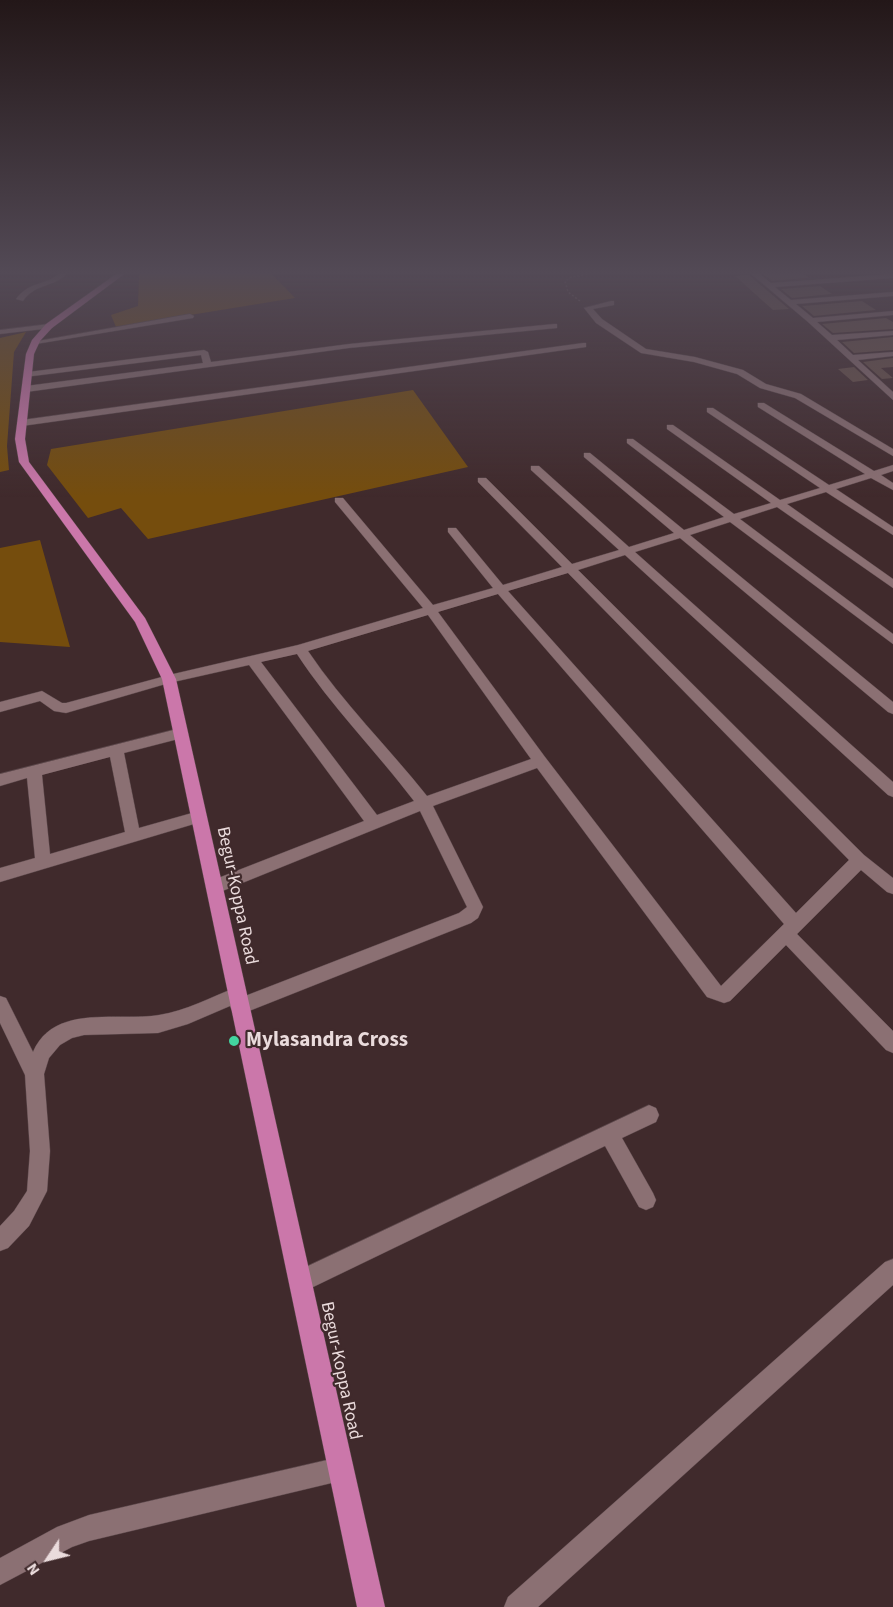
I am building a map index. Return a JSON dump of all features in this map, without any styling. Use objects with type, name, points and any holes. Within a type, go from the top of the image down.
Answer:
[{"type":"main road","name":"Begur-Koppa Road","points":[[34,347],[30,354],[20,439],[24,462],[141,621],[170,679],[371,1607]]},
{"type":"street","points":[[27,382],[208,366],[342,347]]},
{"type":"street","points":[[22,423],[570,347]]},
{"type":"street","points":[[638,347],[644,351],[695,360],[740,372],[763,386],[798,396],[893,453]]},
{"type":"street","points":[[840,347],[881,379],[893,397]]},
{"type":"street","points":[[27,382],[204,352],[208,366]]},
{"type":"street","points":[[852,358],[893,354]]},
{"type":"street","points":[[761,405],[893,487]]},
{"type":"street","points":[[710,410],[893,532]]},
{"type":"street","points":[[670,427],[893,584]]},
{"type":"street","points":[[630,441],[893,640]]},
{"type":"street","points":[[587,455],[893,709]]},
{"type":"street","points":[[535,468],[893,791]]},
{"type":"street","points":[[0,707],[42,696],[59,708],[66,708],[170,679],[300,649],[569,569],[893,468]]},
{"type":"street","points":[[482,480],[860,861],[893,887]]},
{"type":"street","points":[[339,500],[430,609],[540,761],[714,991],[724,994],[860,861]]},
{"type":"street","points":[[452,530],[790,929],[893,1044]]},
{"type":"street","points":[[0,1240],[15,1227],[39,1184],[34,1074],[38,1058],[48,1045],[63,1034],[81,1026],[156,1024],[174,1020],[238,1001],[465,918],[472,913],[475,907],[473,901],[424,803],[388,757],[322,682],[300,649]]},
{"type":"street","points":[[252,660],[374,823]]},
{"type":"street","points":[[0,780],[181,733]]},
{"type":"street","points":[[116,750],[132,836]]},
{"type":"street","points":[[214,887],[424,803],[540,761]]},
{"type":"street","points":[[34,771],[43,862]]},
{"type":"street","points":[[0,875],[199,817]]},
{"type":"street","points":[[0,1004],[34,1074]]},
{"type":"street","points":[[301,1281],[649,1115]]},
{"type":"street","points":[[609,1134],[646,1200]]},
{"type":"street","points":[[518,1607],[893,1270]]},
{"type":"street","points":[[0,1572],[66,1536],[89,1528],[340,1468]]},
{"type":"shaded area","points":[[0,347],[17,347],[14,352],[7,446],[9,470],[0,472]]},
{"type":"shaded area","points":[[413,390],[468,467],[148,539],[121,508],[88,518],[47,465],[51,449]]},
{"type":"shaded area","points":[[40,540],[70,647],[0,642],[0,548]]},
{"type":"building","points":[[847,347],[893,347],[893,350],[854,353]]},
{"type":"building","points":[[893,358],[893,367],[881,368],[893,378],[882,379],[863,362]]},
{"type":"building","points":[[854,367],[868,380],[853,382],[838,369]]},
{"type":"place","name":"Mylasandra Cross","points":[[234,1041]]}]
